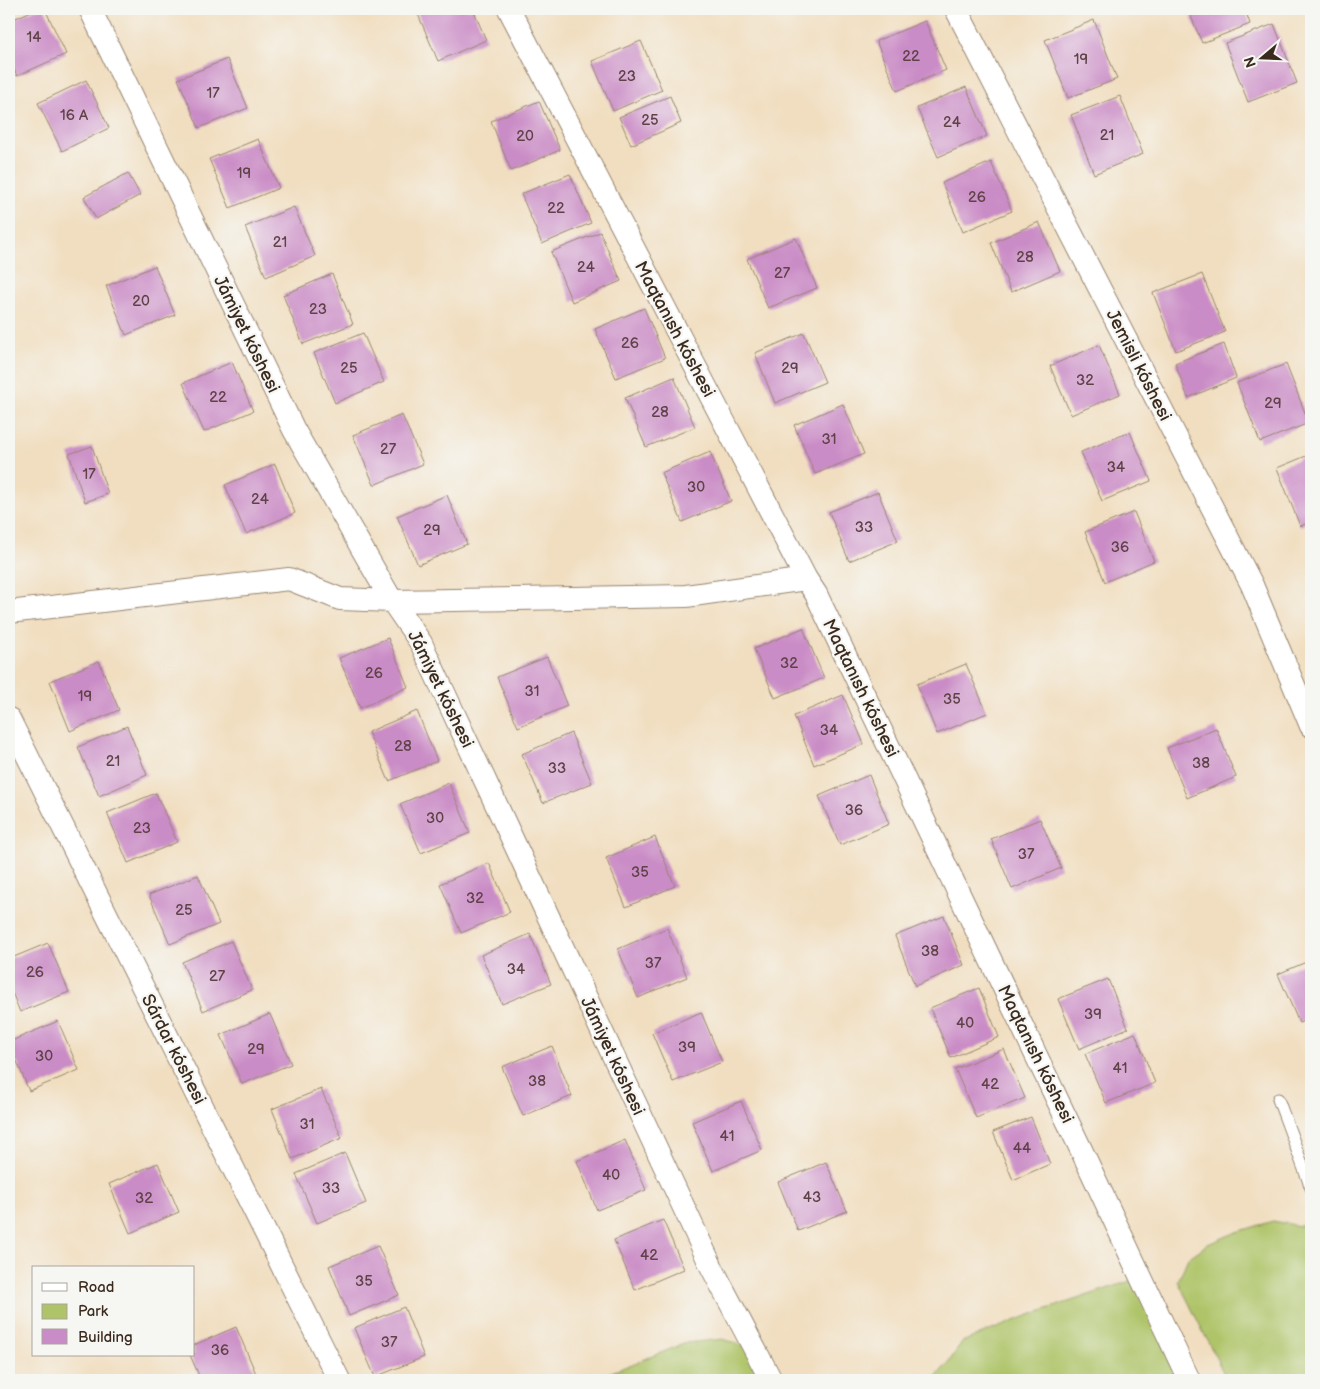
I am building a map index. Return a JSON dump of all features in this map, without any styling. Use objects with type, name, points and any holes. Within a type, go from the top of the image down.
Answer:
[{"type":"street","name":"Jámiyet kóshesi","points":[[90,9],[294,430],[392,601],[421,643],[712,1268],[771,1380]]},
{"type":"street","name":"Maqtanısh kóshesi","points":[[509,9],[806,579],[816,594],[1092,1170],[1189,1380]]},
{"type":"street","name":"Jemisli kóshesi","points":[[956,9],[1252,585],[1311,726]]},
{"type":"street","points":[[9,612],[289,579],[340,599],[392,601],[686,596],[806,579]]},
{"type":"street","name":"Sárdar kóshesi","points":[[9,719],[339,1380]]},
{"type":"lane","points":[[1278,1099],[1311,1188]]},
{"type":"green space","points":[[1273,1221],[1300,1226],[1311,1222],[1311,1380],[1227,1380],[1178,1281],[1188,1258],[1208,1244],[1237,1232]]},
{"type":"green space","points":[[1133,1280],[1180,1380],[931,1380],[949,1362],[962,1342],[1027,1316]]},
{"type":"green space","points":[[723,1339],[745,1346],[763,1380],[591,1380],[686,1343]]},
{"type":"building","points":[[36,9],[45,9],[66,54],[17,76],[9,57],[9,21]]},
{"type":"building","points":[[424,9],[473,9],[486,40],[438,61],[417,12]]},
{"type":"building","points":[[1188,9],[1245,9],[1250,24],[1202,43]]},
{"type":"building","points":[[1094,20],[1117,79],[1068,98],[1045,40]]},
{"type":"building","points":[[925,21],[946,70],[897,91],[876,41]]},
{"type":"building","points":[[1274,24],[1297,83],[1248,102],[1225,43]]},
{"type":"building","points":[[641,41],[662,90],[613,111],[592,61]]},
{"type":"building","points":[[227,59],[248,108],[199,128],[178,79]]},
{"type":"building","points":[[86,80],[109,128],[62,151],[38,103]]},
{"type":"building","points":[[966,87],[987,136],[938,157],[917,108]]},
{"type":"building","points":[[670,96],[681,123],[631,145],[619,117]]},
{"type":"building","points":[[1120,96],[1143,154],[1094,174],[1071,115]]},
{"type":"building","points":[[539,101],[560,150],[511,171],[491,121]]},
{"type":"building","points":[[258,139],[279,188],[230,208],[209,159]]},
{"type":"building","points":[[991,162],[1012,211],[963,232],[942,183]]},
{"type":"building","points":[[128,173],[140,195],[96,219],[84,197]]},
{"type":"building","points":[[570,174],[591,223],[542,244],[521,194]]},
{"type":"building","points":[[294,207],[315,256],[266,277],[245,227]]},
{"type":"building","points":[[1039,222],[1060,271],[1011,292],[991,243]]},
{"type":"building","points":[[600,232],[621,281],[572,302],[551,252]]},
{"type":"building","points":[[796,238],[817,288],[768,308],[747,259]]},
{"type":"building","points":[[155,266],[175,315],[126,335],[106,286]]},
{"type":"building","points":[[332,274],[353,324],[303,344],[283,295]]},
{"type":"building","points":[[1202,274],[1225,332],[1176,351],[1153,293]]},
{"type":"building","points":[[644,308],[665,358],[616,378],[595,329]]},
{"type":"building","points":[[363,333],[384,382],[335,403],[314,353]]},
{"type":"building","points":[[804,333],[825,382],[775,403],[755,353]]},
{"type":"building","points":[[1224,344],[1236,378],[1188,398],[1175,363]]},
{"type":"building","points":[[1099,345],[1120,394],[1071,415],[1050,366]]},
{"type":"building","points":[[232,362],[253,411],[204,432],[183,383]]},
{"type":"building","points":[[1286,364],[1309,423],[1260,442],[1237,383]]},
{"type":"building","points":[[674,377],[695,427],[646,447],[625,398]]},
{"type":"building","points":[[843,404],[864,454],[815,474],[794,425]]},
{"type":"building","points":[[402,415],[423,464],[374,485],[353,435]]},
{"type":"building","points":[[1130,432],[1151,481],[1102,501],[1081,452]]},
{"type":"building","points":[[92,446],[108,494],[85,502],[69,454]]},
{"type":"building","points":[[710,452],[731,501],[682,522],[661,473]]},
{"type":"building","points":[[1311,454],[1311,522],[1300,526],[1277,468]]},
{"type":"building","points":[[275,464],[295,513],[246,534],[225,485]]},
{"type":"building","points":[[878,492],[898,541],[849,561],[829,512]]},
{"type":"building","points":[[447,495],[467,544],[418,565],[397,516]]},
{"type":"building","points":[[1134,512],[1154,561],[1105,582],[1085,532]]},
{"type":"building","points":[[803,628],[824,678],[775,698],[754,649]]},
{"type":"building","points":[[388,638],[408,687],[360,708],[339,658]]},
{"type":"building","points":[[547,657],[567,706],[518,727],[497,677]]},
{"type":"building","points":[[99,661],[119,710],[70,731],[50,681]]},
{"type":"building","points":[[966,664],[987,713],[937,734],[917,684]]},
{"type":"building","points":[[843,695],[864,744],[814,765],[794,716]]},
{"type":"building","points":[[417,711],[437,761],[389,781],[368,732]]},
{"type":"building","points":[[127,726],[147,775],[99,796],[78,747]]},
{"type":"building","points":[[1216,728],[1236,777],[1187,798],[1167,748]]},
{"type":"building","points":[[571,733],[592,783],[543,803],[522,754]]},
{"type":"building","points":[[869,775],[889,824],[840,845],[819,796]]},
{"type":"building","points":[[449,783],[470,833],[421,853],[400,804]]},
{"type":"building","points":[[156,793],[177,842],[128,863],[107,813]]},
{"type":"building","points":[[1040,819],[1061,868],[1012,889],[991,839]]},
{"type":"building","points":[[655,837],[675,886],[626,907],[606,858]]},
{"type":"building","points":[[489,863],[510,912],[461,933],[440,884]]},
{"type":"building","points":[[198,875],[219,924],[170,944],[149,895]]},
{"type":"building","points":[[944,916],[964,965],[915,986],[895,936]]},
{"type":"building","points":[[667,928],[687,977],[638,998],[618,949]]},
{"type":"building","points":[[530,934],[551,984],[502,1004],[481,955]]},
{"type":"building","points":[[231,941],[252,990],[203,1011],[182,962]]},
{"type":"building","points":[[48,943],[69,992],[20,1012],[9,985],[9,959]]},
{"type":"building","points":[[1311,960],[1311,1018],[1299,1023],[1278,974]]},
{"type":"building","points":[[1108,979],[1128,1028],[1079,1049],[1058,999]]},
{"type":"building","points":[[979,988],[999,1037],[951,1058],[930,1008]]},
{"type":"building","points":[[701,1012],[722,1062],[673,1082],[652,1033]]},
{"type":"building","points":[[270,1014],[291,1064],[242,1084],[221,1035]]},
{"type":"building","points":[[58,1021],[79,1070],[29,1091],[9,1042]]},
{"type":"building","points":[[1135,1033],[1155,1083],[1106,1103],[1085,1054]]},
{"type":"building","points":[[552,1046],[572,1096],[523,1116],[502,1067]]},
{"type":"building","points":[[1004,1049],[1025,1098],[976,1118],[955,1069]]},
{"type":"building","points":[[321,1089],[342,1138],[292,1159],[272,1109]]},
{"type":"building","points":[[741,1101],[762,1150],[713,1171],[692,1122]]},
{"type":"building","points":[[1031,1117],[1050,1164],[1013,1180],[993,1132]]},
{"type":"building","points":[[625,1140],[646,1190],[597,1210],[577,1161]]},
{"type":"building","points":[[345,1153],[366,1203],[317,1223],[296,1174]]},
{"type":"building","points":[[826,1162],[847,1211],[798,1231],[778,1182]]},
{"type":"building","points":[[158,1163],[179,1212],[130,1233],[109,1184]]},
{"type":"building","points":[[663,1220],[684,1269],[635,1290],[614,1240]]},
{"type":"building","points":[[378,1246],[399,1295],[349,1316],[329,1266]]},
{"type":"building","points":[[404,1307],[424,1357],[375,1377],[354,1328]]},
{"type":"building","points":[[236,1327],[257,1376],[248,1380],[201,1380],[190,1356],[195,1356],[195,1345]]}]
